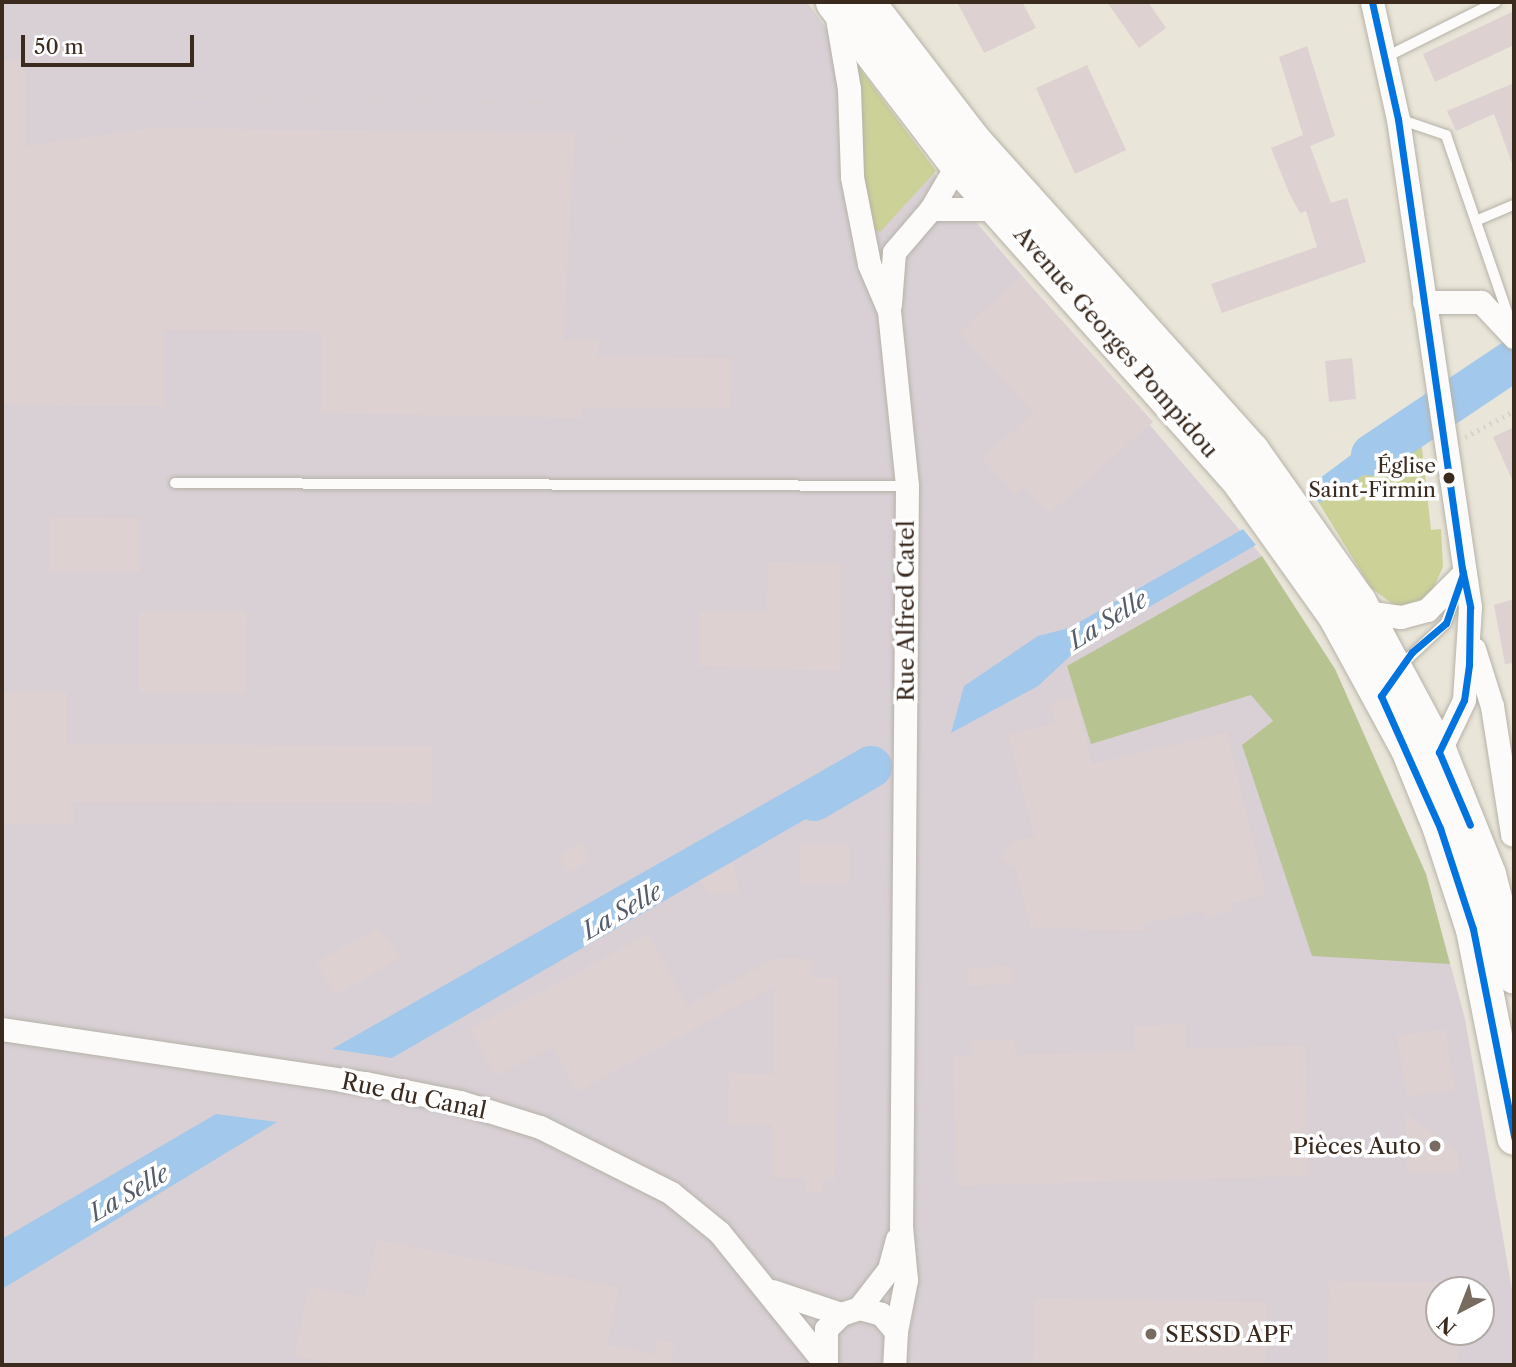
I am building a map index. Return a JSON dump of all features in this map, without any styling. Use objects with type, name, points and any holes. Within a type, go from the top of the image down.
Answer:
[{"type":"main road","name":"Avenue Georges Pompidou","points":[[845,3],[964,152],[1251,450],[1365,612],[1389,683]]},
{"type":"main road","name":"Avenue Georges Pompidou","points":[[964,152],[998,209],[1240,482],[1389,683]]},
{"type":"main road","points":[[1389,683],[1439,752],[1488,874],[1514,976]]},
{"type":"main road","points":[[1389,683],[1473,929],[1514,1137]]},
{"type":"street","points":[[1372,2],[1398,119],[1471,639],[1492,706],[1512,834]]},
{"type":"street","name":"Rue Alfred Catel","points":[[845,3],[852,177],[869,264],[890,311],[907,486],[901,1226],[906,1280],[896,1331],[894,1365]]},
{"type":"street","points":[[890,311],[894,252],[932,209],[964,152]]},
{"type":"street","points":[[932,209],[998,209]]},
{"type":"street","points":[[1424,302],[1481,302],[1514,335]]},
{"type":"street","points":[[1365,612],[1401,618],[1427,610],[1463,574]]},
{"type":"street","points":[[1439,752],[1464,699],[1471,639]]},
{"type":"street","name":"Rue du Canal","points":[[2,1028],[365,1083],[460,1102],[540,1127],[671,1193],[719,1232],[772,1291],[788,1321],[825,1364]]},
{"type":"street","name":"Rue Alfred Catel","points":[[825,1364],[822,1340],[889,1269],[901,1226]]},
{"type":"street","name":"Rue du Canal","points":[[772,1291],[850,1311],[881,1314],[896,1331]]},
{"type":"lane","points":[[1386,57],[1496,2]]},
{"type":"lane","points":[[1398,119],[1446,135],[1478,220],[1514,335]]},
{"type":"lane","points":[[1478,220],[1514,205]]},
{"type":"lane","points":[[175,482],[820,490],[907,486]]},
{"type":"lane","points":[[1389,683],[1446,622],[1463,574]]},
{"type":"path","points":[[171,96],[522,108],[554,103],[625,144],[687,199],[744,268],[765,318],[777,433],[787,454],[820,490]]},
{"type":"path","points":[[1444,442],[1514,411]]},
{"type":"shaded area","points":[[2,2],[807,2],[910,145],[1262,556],[1335,669],[1426,874],[1465,1019],[1514,1301],[1514,1365],[2,1365]]},
{"type":"green space","points":[[859,68],[936,171],[880,232],[870,227],[864,204],[853,78]]},
{"type":"green space","points":[[1421,439],[1431,530],[1441,529],[1443,567],[1429,597],[1397,607],[1371,588],[1319,503]]},
{"type":"green space","points":[[1262,556],[1335,669],[1426,874],[1450,964],[1312,956],[1242,745],[1273,721],[1251,695],[1091,744],[1067,666]]},
{"type":"water","points":[[1498,352],[1510,379],[1460,410],[1456,381]]},
{"type":"water","points":[[1417,406],[1421,439],[1319,503],[1308,487]]},
{"type":"water","points":[[1243,529],[1256,545],[1080,647],[1038,686],[951,733],[964,686],[1038,636],[1069,628]]},
{"type":"water","points":[[864,747],[863,786],[392,1058],[332,1049]]},
{"type":"water","points":[[216,1114],[277,1122],[2,1289],[2,1239]]},
{"type":"building","points":[[957,2],[1022,2],[1036,28],[984,53]]},
{"type":"building","points":[[1107,2],[1148,2],[1166,28],[1139,48]]},
{"type":"building","points":[[1514,11],[1514,45],[1435,82],[1423,54]]},
{"type":"building","points":[[1307,46],[1335,136],[1310,146],[1331,203],[1347,198],[1366,262],[1222,313],[1211,284],[1317,247],[1306,211],[1300,213],[1271,148],[1303,135],[1279,57]]},
{"type":"building","points":[[2,59],[26,59],[25,146],[152,128],[575,133],[563,340],[599,340],[598,356],[732,358],[731,409],[581,407],[581,418],[321,413],[321,331],[164,330],[164,406],[2,405]]},
{"type":"building","points":[[1087,65],[1126,150],[1075,174],[1036,88]]},
{"type":"building","points":[[1514,83],[1512,163],[1494,114],[1456,131],[1447,111]]},
{"type":"building","points":[[1022,276],[1153,422],[1049,514],[1024,487],[1015,494],[982,458],[1033,413],[959,332]]},
{"type":"building","points":[[1352,358],[1356,399],[1329,402],[1325,361]]},
{"type":"building","points":[[1514,427],[1514,484],[1493,437]]},
{"type":"building","points":[[50,517],[140,518],[140,572],[49,571]]},
{"type":"building","points":[[768,562],[841,564],[840,671],[699,666],[700,611],[766,612]]},
{"type":"building","points":[[1514,599],[1514,663],[1505,664],[1494,605]]},
{"type":"building","points":[[139,612],[246,612],[245,693],[139,692]]},
{"type":"building","points":[[2,691],[67,692],[67,744],[433,746],[431,803],[73,802],[73,825],[2,824]]},
{"type":"building","points":[[1076,697],[1092,764],[1227,732],[1266,895],[1232,903],[1234,910],[1206,917],[1204,910],[1144,924],[1146,931],[1030,928],[1015,867],[1001,860],[1010,842],[1034,837],[1008,735],[1055,723],[1050,703]]},
{"type":"building","points":[[580,843],[590,860],[568,873],[558,855]]},
{"type":"building","points":[[850,844],[849,883],[800,883],[800,845]]},
{"type":"building","points":[[733,862],[740,893],[708,893],[701,880]]},
{"type":"building","points":[[377,928],[401,958],[335,995],[316,962]]},
{"type":"building","points":[[649,934],[687,1005],[777,958],[813,959],[812,978],[838,978],[835,1179],[823,1179],[823,1192],[805,1192],[805,1178],[772,1178],[772,1125],[728,1124],[729,1073],[773,1074],[773,987],[577,1092],[553,1047],[495,1076],[470,1029]]},
{"type":"building","points":[[1011,966],[1013,984],[968,986],[967,968]]},
{"type":"building","points":[[1185,1024],[1185,1049],[1306,1045],[1309,1176],[957,1186],[953,1056],[973,1056],[972,1040],[1015,1040],[1015,1055],[1135,1051],[1134,1026]]},
{"type":"building","points":[[1445,1029],[1455,1089],[1407,1097],[1397,1036]]},
{"type":"building","points":[[1405,1113],[1458,1151],[1459,1172],[1407,1173]]},
{"type":"building","points":[[377,1240],[619,1287],[607,1345],[654,1354],[657,1339],[674,1343],[670,1365],[343,1365],[294,1356],[309,1286],[364,1297]]},
{"type":"building","points":[[1329,1281],[1425,1282],[1425,1346],[1458,1346],[1457,1365],[1328,1365]]},
{"type":"building","name":"SESSD APF","points":[[1035,1298],[1267,1302],[1266,1365],[1034,1365]]},
{"type":"waterway","name":"La Selle","points":[[1372,455],[1514,360]]},
{"type":"waterway","name":"La Selle","points":[[814,800],[871,767]]},
{"type":"transit line","points":[[1372,2],[1398,119],[1463,574],[1446,623],[1412,652],[1381,696],[1440,828],[1473,929],[1514,1137]]},
{"type":"transit line","points":[[1462,568],[1470,607],[1469,665],[1464,700],[1439,752],[1470,825]]},
{"type":"place","name":"Église Saint-Firmin","points":[[1449,478]]},
{"type":"place","name":"Pièces Auto","points":[[1435,1146]]},
{"type":"place","name":"SESSD APF","points":[[1151,1334]]}]
